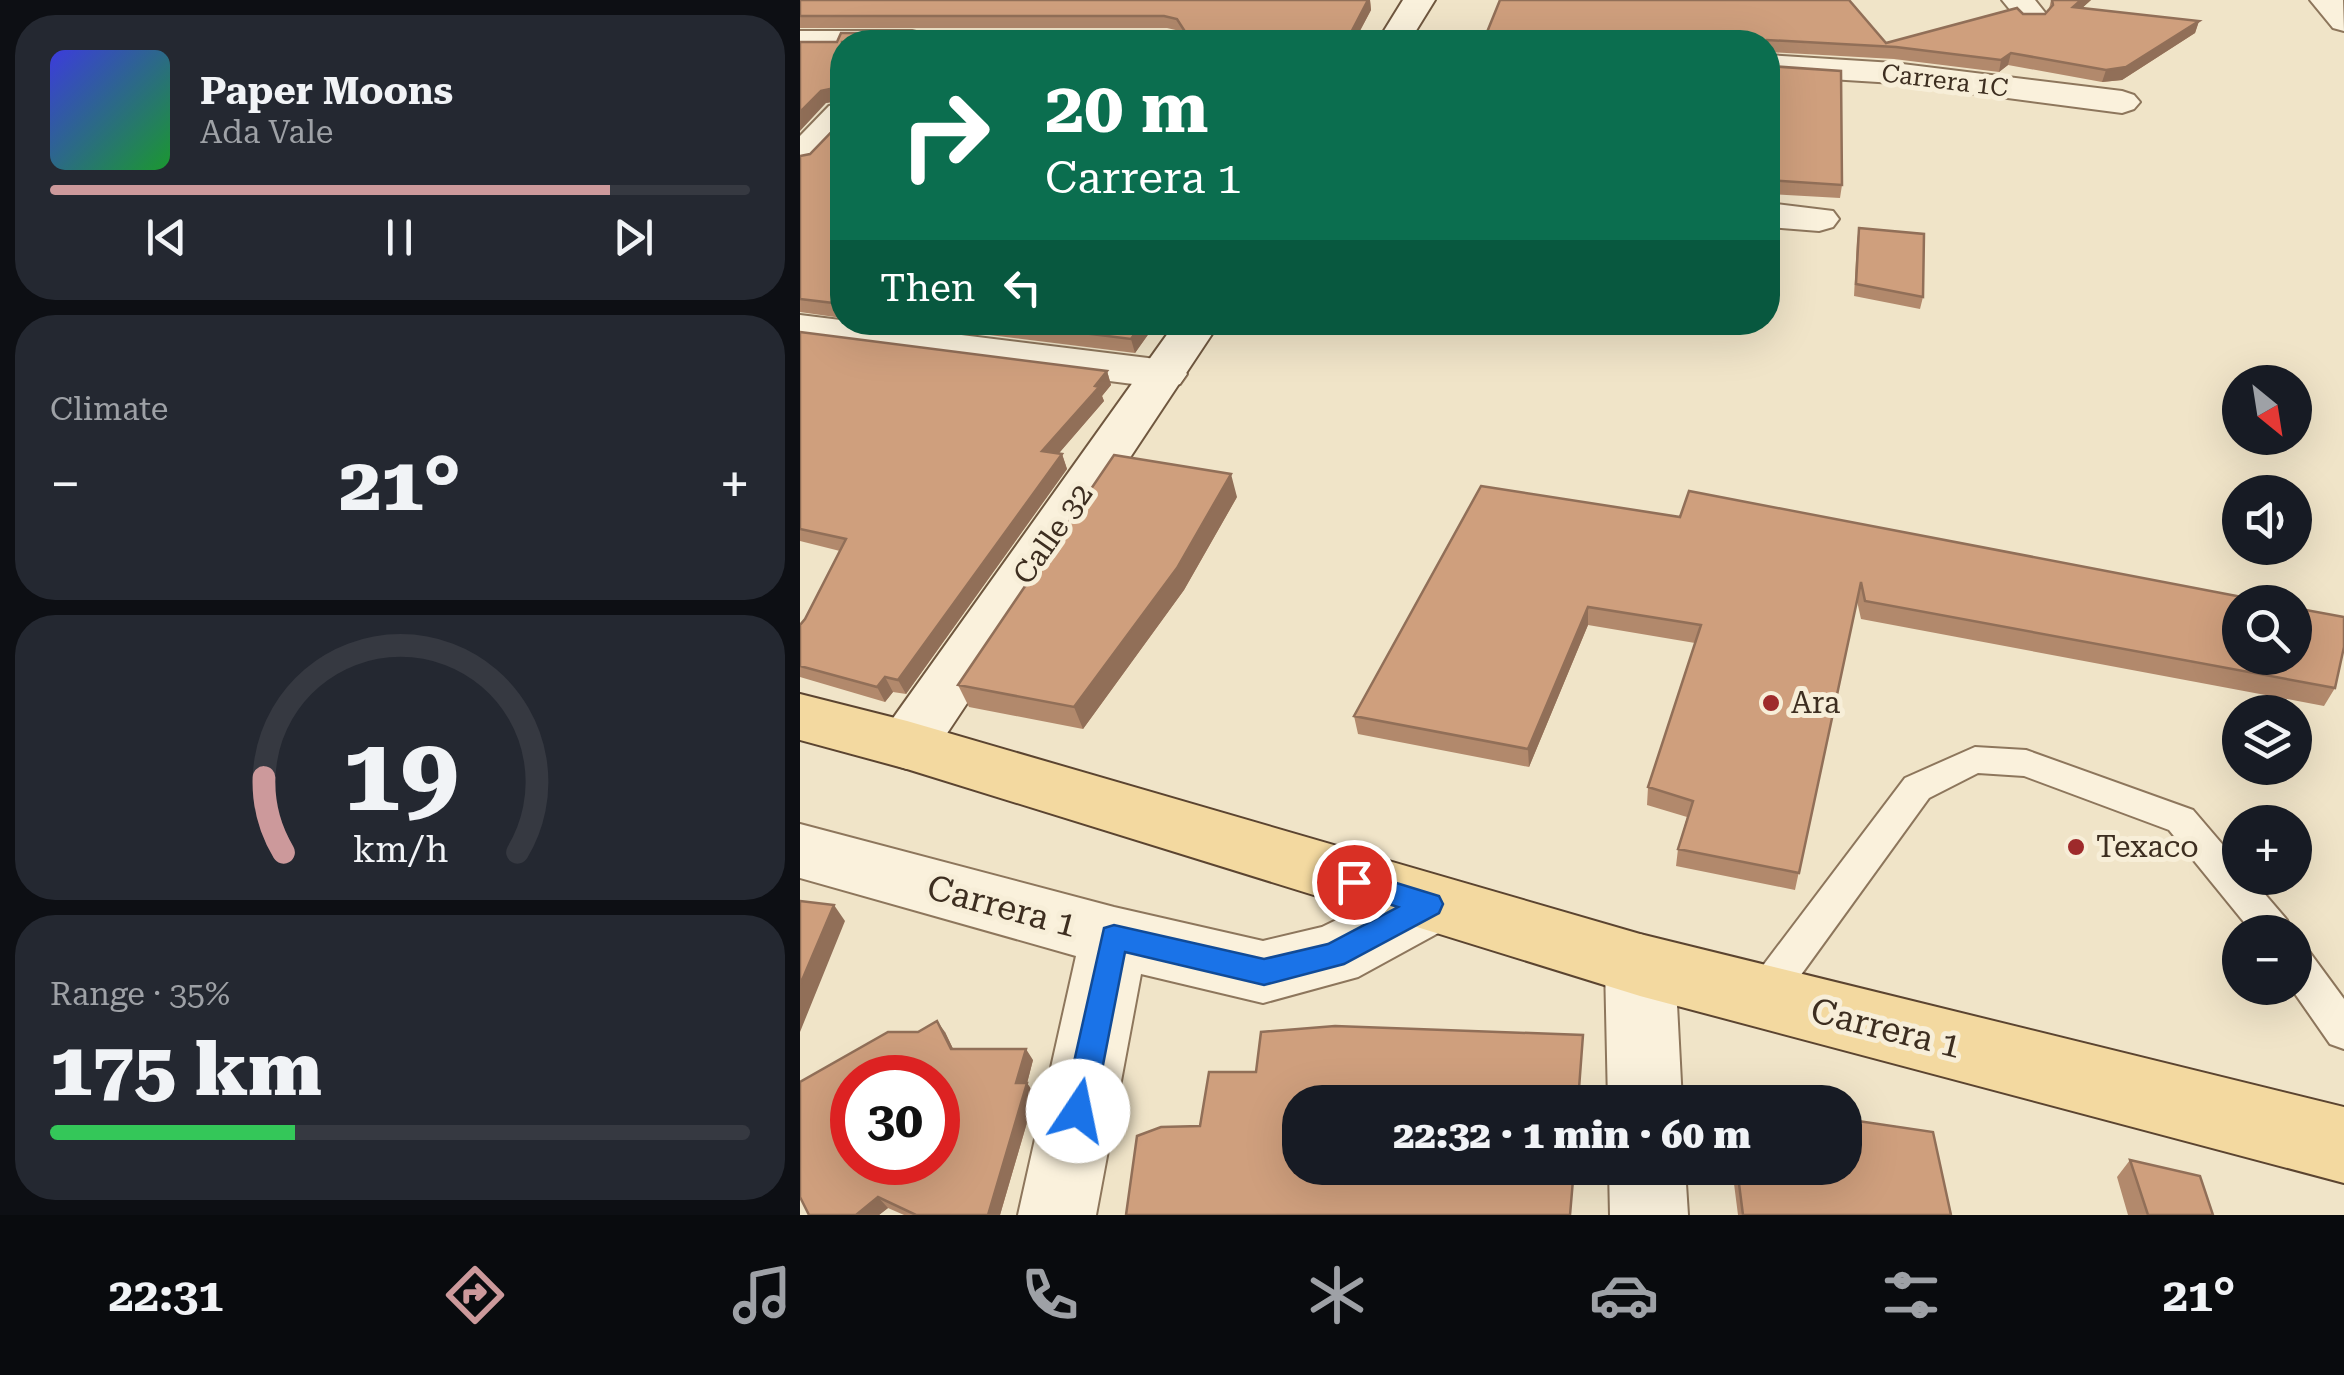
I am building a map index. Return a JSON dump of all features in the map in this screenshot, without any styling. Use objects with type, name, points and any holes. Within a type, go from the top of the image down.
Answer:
[{"type":"main road","name":"Carrera 1","points":[[800,717],[906,745],[1640,964],[2344,1145]]},
{"type":"street","points":[[1401,30],[1419,0]]},
{"type":"street","points":[[2326,0],[2344,21]]},
{"type":"street","points":[[800,41],[830,41]]},
{"type":"street","name":"Carrera 1C","points":[[1780,66],[1894,72],[2122,102]]},
{"type":"street","points":[[813,150],[830,129]]},
{"type":"street","points":[[1780,216],[1819,219]]},
{"type":"street","points":[[800,328],[830,332]]},
{"type":"street","points":[[855,335],[1164,374]]},
{"type":"street","name":"Calle 32","points":[[906,745],[1190,335]]},
{"type":"street","name":"Carrera 1","points":[[800,851],[1114,937],[1264,972],[1334,955],[1429,904]]},
{"type":"street","points":[[1058,1215],[1114,937]]},
{"type":"street","points":[[1640,964],[1644,1085]]},
{"type":"street","points":[[1648,1185],[1649,1215]]},
{"type":"lane","points":[[1763,996],[1917,788],[1976,760],[2026,763],[2182,820],[2260,915]]},
{"type":"lane","points":[[2312,986],[2344,1031]]},
{"type":"building","points":[[800,0],[1368,0],[1352,30],[1184,30],[1177,19],[1164,16],[800,16]]},
{"type":"building","points":[[1500,0],[1849,0],[1886,43],[2017,8],[2023,14],[2045,14],[2053,5],[2052,0],[2081,0],[2073,7],[2199,21],[2126,67],[2106,70],[2011,53],[2001,60],[1896,47],[1780,41],[1780,30],[1488,30]]},
{"type":"building","points":[[800,42],[830,42],[830,89],[821,91],[800,112]]},
{"type":"building","points":[[1780,67],[1841,71],[1842,185],[1780,181]]},
{"type":"building","points":[[830,133],[830,303],[800,299],[800,156],[810,154]]},
{"type":"building","points":[[1859,228],[1924,234],[1923,297],[1856,284]]},
{"type":"building","points":[[800,332],[1107,371],[1095,386],[1099,387],[1042,451],[1062,454],[898,680],[885,677],[877,687],[800,666],[800,625],[846,539],[800,529]]},
{"type":"building","points":[[1099,335],[1134,335],[1131,339]]},
{"type":"building","points":[[1114,455],[1231,474],[1177,568],[1074,707],[958,685]]},
{"type":"building","points":[[1481,486],[1680,517],[1689,491],[2222,593],[2222,667],[1865,601],[1861,582],[1799,873],[1678,849],[1693,801],[1648,787],[1701,625],[1588,607],[1528,749],[1354,716]]},
{"type":"building","points":[[2312,611],[2344,617],[2344,647],[2335,688],[2265,675],[2312,675]]},
{"type":"building","points":[[800,901],[834,905],[800,985]]},
{"type":"building","points":[[937,1021],[951,1049],[1026,1049],[1016,1083],[1027,1083],[988,1215],[916,1215],[878,1197],[856,1215],[809,1215],[800,1197],[800,1082],[830,1065],[830,1185],[960,1185],[960,1055],[848,1055],[888,1032],[918,1032]]},
{"type":"building","points":[[1335,1026],[1583,1035],[1579,1085],[1282,1085],[1282,1185],[1573,1185],[1570,1215],[1126,1215],[1137,1136],[1161,1127],[1200,1126],[1209,1072],[1256,1072],[1261,1032]]},
{"type":"building","points":[[1862,1122],[1933,1132],[1951,1215],[1743,1215],[1739,1185],[1862,1185]]},
{"type":"building","points":[[2130,1160],[2200,1176],[2213,1215],[2148,1215]]},
{"type":"place","name":"Ara","points":[[1771,703]]},
{"type":"place","name":"Texaco","points":[[2076,847]]},
{"type":"route","points":[[1078,1111],[1114,937],[1264,972],[1334,955],[1429,904],[1354,882]]}]
